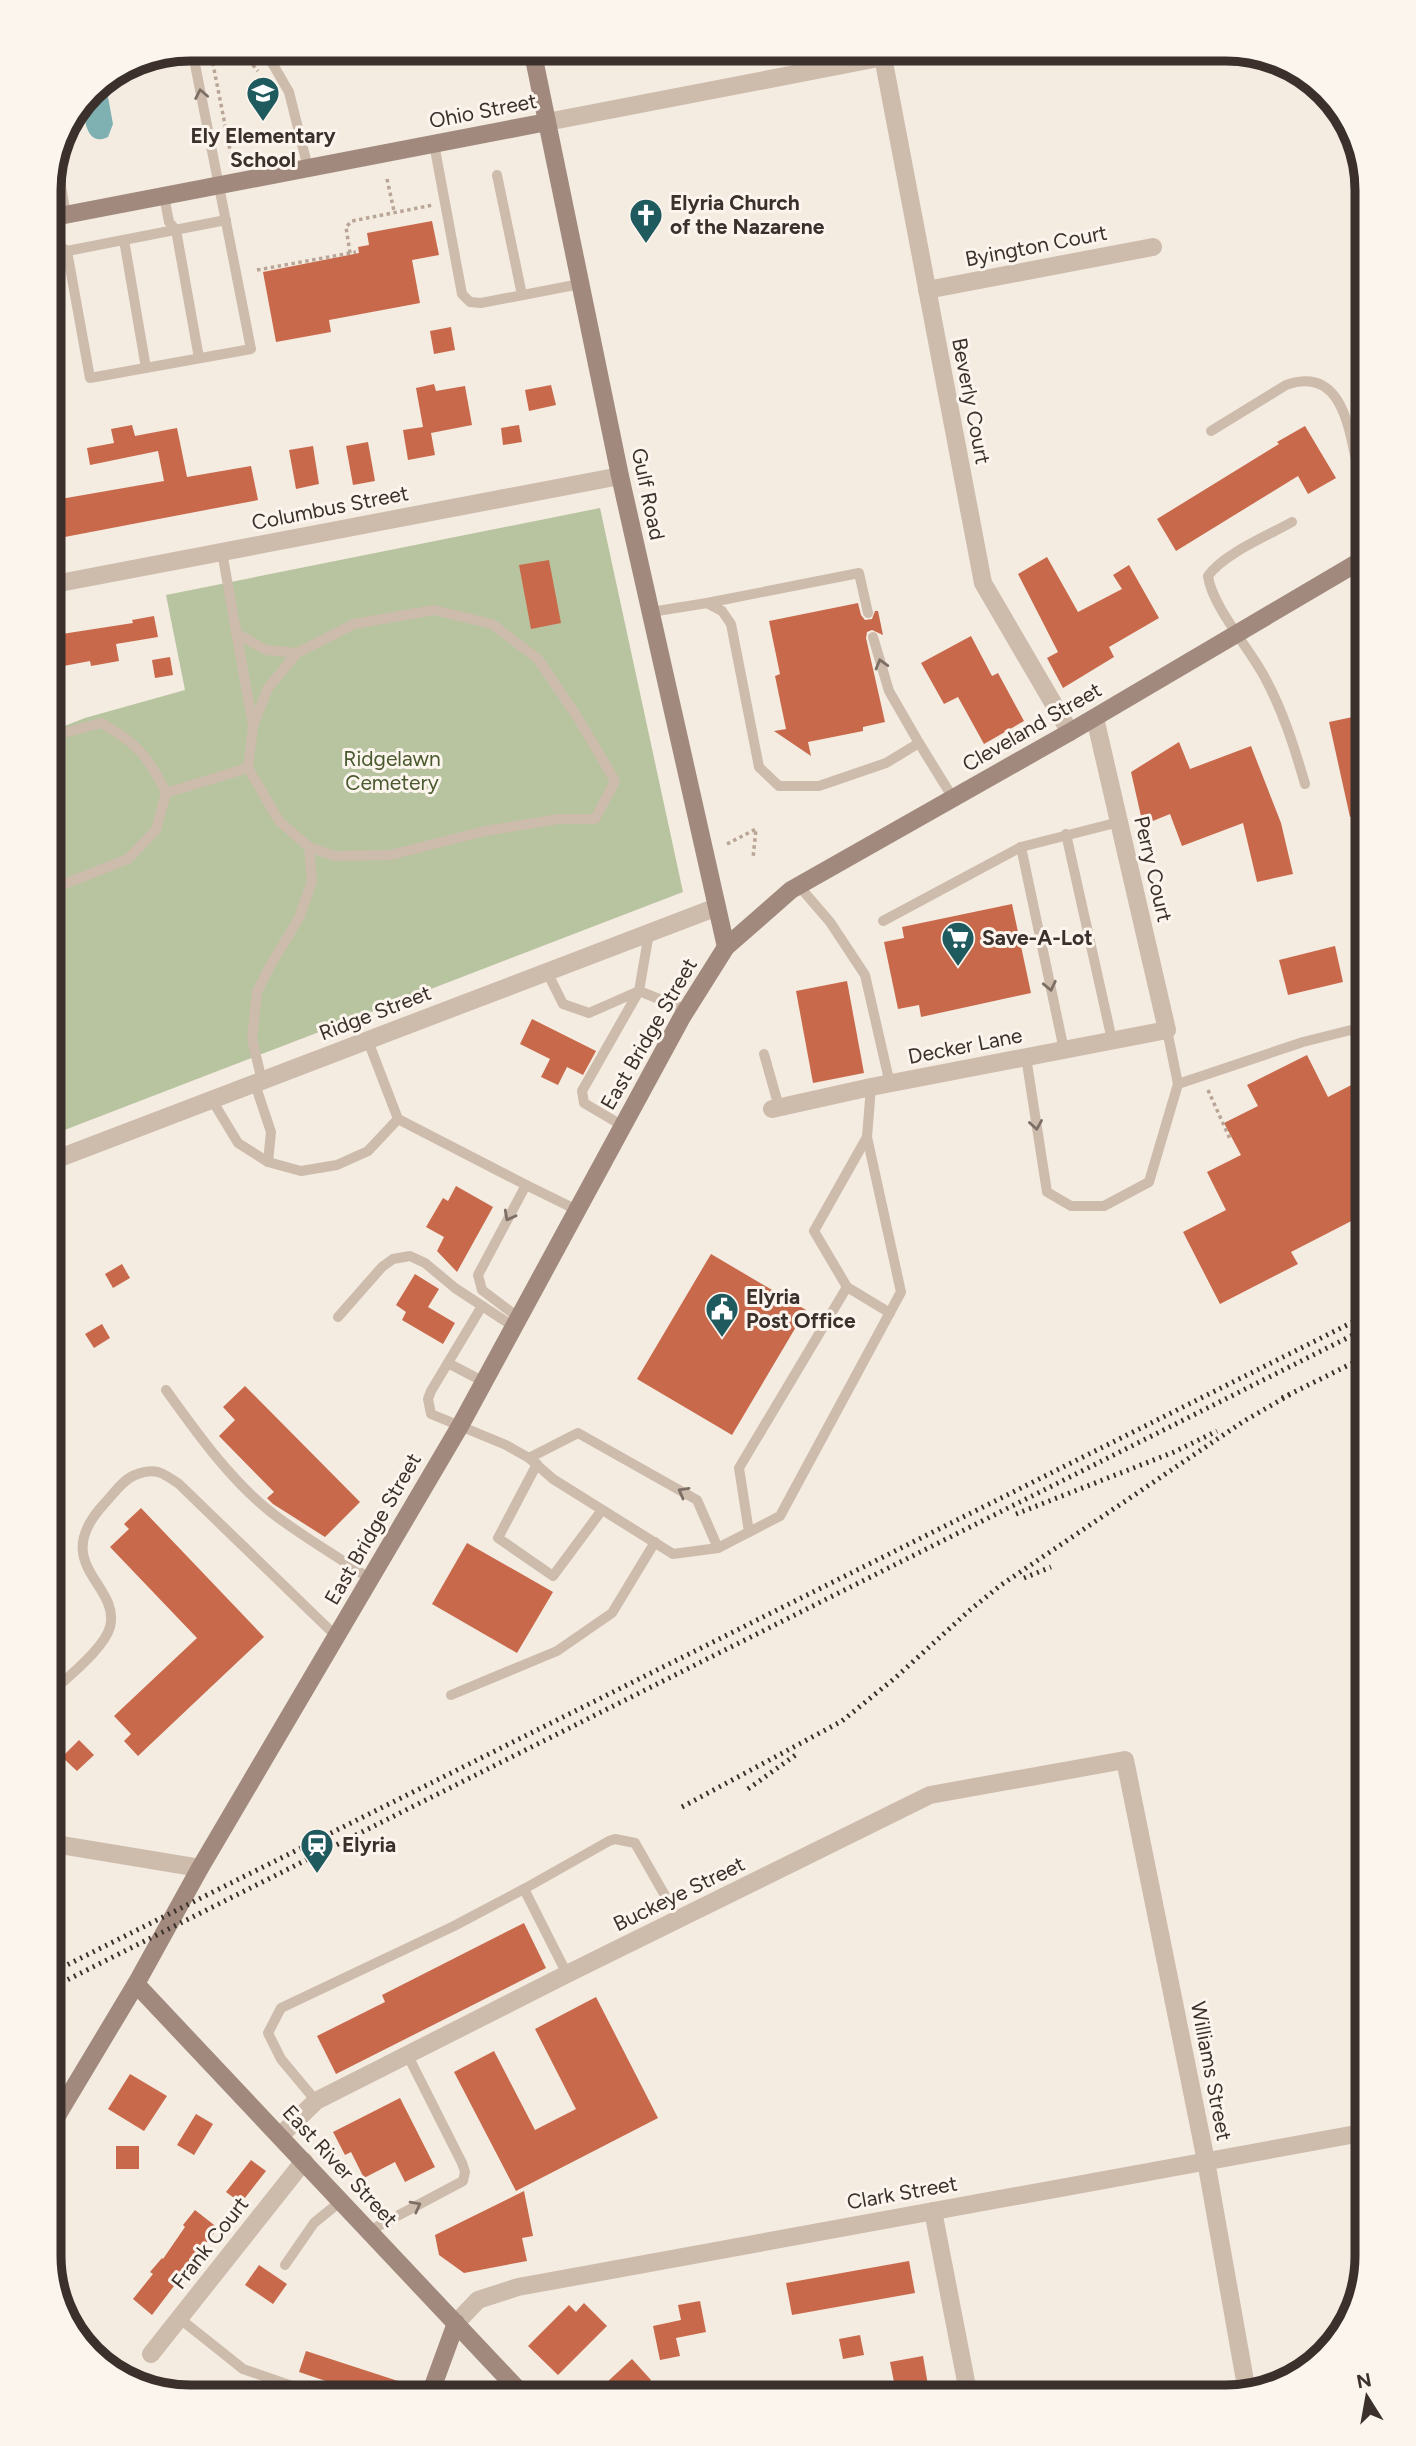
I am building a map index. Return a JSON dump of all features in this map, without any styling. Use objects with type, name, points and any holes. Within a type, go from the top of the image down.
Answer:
[{"type":"main road","name":"Gulf Road","points":[[535,61],[620,476],[726,947]]},
{"type":"main road","name":"Ohio Street","points":[[62,216],[547,122]]},
{"type":"main road","name":"Cleveland Street","points":[[726,947],[799,886],[1095,718],[1355,563]]},
{"type":"main road","name":"East Bridge Street","points":[[61,2109],[460,1426],[687,1010],[726,947]]},
{"type":"main road","name":"East River Street","points":[[136,1984],[513,2384]]},
{"type":"main road","points":[[434,2384],[456,2323]]},
{"type":"street","name":"Ohio Street","points":[[547,122],[859,62]]},
{"type":"street","name":"Beverly Court","points":[[884,62],[983,583],[1070,732]]},
{"type":"street","name":"Byington Court","points":[[927,290],[1153,247]]},
{"type":"street","name":"Columbus Street","points":[[62,583],[620,476]]},
{"type":"street","name":"Perry Court","points":[[1095,718],[1167,1030]]},
{"type":"street","name":"Ridge Street","points":[[62,1157],[718,907]]},
{"type":"street","name":"Decker Lane","points":[[775,1108],[1167,1030]]},
{"type":"street","name":"Buckeye Street","points":[[280,2136],[317,2101],[930,1795],[1125,1760]]},
{"type":"street","name":"Williams Street","points":[[1125,1760],[1206,2161],[1245,2383]]},
{"type":"street","points":[[61,1845],[200,1868]]},
{"type":"street","name":"Clark Street","points":[[456,2323],[478,2300],[518,2287],[1355,2134]]},
{"type":"street","name":"Frank Court","points":[[151,2354],[304,2161]]},
{"type":"street","points":[[933,2211],[967,2385]]},
{"type":"lane","points":[[62,247],[67,251],[90,378],[251,349],[194,61]]},
{"type":"lane","points":[[271,61],[289,92],[308,169]]},
{"type":"lane","points":[[434,144],[462,294],[470,302],[481,303],[580,284]]},
{"type":"lane","points":[[497,175],[522,295]]},
{"type":"lane","points":[[164,196],[169,222],[176,230],[199,358]]},
{"type":"lane","points":[[67,251],[226,220]]},
{"type":"lane","points":[[124,240],[146,368]]},
{"type":"lane","points":[[1211,431],[1286,385],[1311,381],[1320,384],[1338,400],[1345,415],[1355,457]]},
{"type":"lane","points":[[1292,522],[1230,557],[1208,576],[1214,593],[1282,711],[1305,784]]},
{"type":"lane","points":[[222,552],[253,726]]},
{"type":"lane","points":[[651,612],[859,573],[868,613]]},
{"type":"lane","points":[[707,603],[722,611],[731,624],[759,767],[779,786],[819,786],[886,763],[919,743]]},
{"type":"lane","points":[[434,610],[492,624],[538,659],[579,718],[615,782],[595,819],[559,820],[485,831],[391,855],[335,856],[309,847],[279,821],[248,768],[253,726],[268,688],[297,653],[354,624],[434,610]]},
{"type":"lane","points":[[236,634],[266,650],[297,653]]},
{"type":"lane","points":[[873,637],[889,691],[953,798]]},
{"type":"lane","points":[[62,734],[102,723],[127,737],[153,766],[166,793],[156,830],[128,859],[62,885]]},
{"type":"lane","points":[[166,793],[248,768]]},
{"type":"lane","points":[[883,922],[1021,847],[1119,822]]},
{"type":"lane","points":[[1066,834],[1112,1040]]},
{"type":"lane","points":[[268,1162],[271,1132],[258,1083],[252,1039],[257,992],[299,918],[313,881],[309,847]]},
{"type":"lane","points":[[1021,847],[1064,1050]]},
{"type":"lane","points":[[799,886],[830,922],[865,975],[890,1084]]},
{"type":"lane","points":[[623,1126],[584,1103],[582,1091],[639,991],[649,933]]},
{"type":"lane","points":[[547,972],[563,1004],[589,1013],[639,991],[687,1010]]},
{"type":"lane","points":[[1178,1084],[1303,1042],[1355,1029]]},
{"type":"lane","points":[[1026,1057],[1047,1192],[1071,1206],[1104,1206],[1149,1182],[1178,1084],[1167,1030]]},
{"type":"lane","points":[[368,1041],[398,1119],[577,1210]]},
{"type":"lane","points":[[764,1054],[775,1108]]},
{"type":"lane","points":[[482,1306],[431,1391],[428,1399],[431,1414],[506,1445],[533,1461],[553,1479],[673,1554],[718,1548],[780,1516],[901,1292],[867,1138],[871,1087]]},
{"type":"lane","points":[[212,1100],[238,1143],[268,1162],[301,1171],[337,1165],[368,1151],[398,1119]]},
{"type":"lane","points":[[867,1138],[814,1231],[847,1287],[890,1313]]},
{"type":"lane","points":[[516,1322],[482,1290],[478,1275],[526,1185]]},
{"type":"lane","points":[[338,1317],[382,1267],[402,1256],[410,1256],[425,1263],[482,1306],[516,1322]]},
{"type":"lane","points":[[749,1532],[739,1468],[847,1287]]},
{"type":"lane","points":[[448,1363],[484,1382]]},
{"type":"lane","points":[[166,1390],[197,1432],[248,1492],[273,1513],[371,1580]]},
{"type":"lane","points":[[602,1510],[553,1576],[498,1538],[533,1461],[578,1433],[697,1500],[718,1548]]},
{"type":"lane","points":[[61,1683],[104,1641],[111,1625],[108,1605],[85,1563],[82,1545],[89,1520],[128,1477],[145,1471],[161,1472],[179,1484],[337,1637]]},
{"type":"lane","points":[[451,1695],[557,1651],[612,1613],[655,1542]]},
{"type":"lane","points":[[317,2101],[281,2059],[268,2033],[281,2008],[454,1926],[609,1841],[615,1839],[635,1843],[679,1920]]},
{"type":"lane","points":[[524,1889],[567,1974]]},
{"type":"lane","points":[[369,2231],[463,2181],[465,2172],[463,2163],[407,2054]]},
{"type":"lane","points":[[285,2265],[314,2223],[341,2201]]},
{"type":"lane","points":[[179,2318],[243,2369],[287,2384]]},
{"type":"path","points":[[212,61],[232,155]]},
{"type":"path","points":[[249,61],[265,81]]},
{"type":"path","points":[[387,179],[394,212]]},
{"type":"path","points":[[257,271],[353,252],[346,231],[348,223],[438,204]]},
{"type":"path","points":[[727,844],[756,829],[753,858]]},
{"type":"path","points":[[1202,1076],[1230,1139]]},
{"type":"green space","name":"Ridgelawn Cemetery","points":[[600,508],[683,892],[62,1131],[62,727],[185,690],[166,595]]},
{"type":"water","points":[[107,92],[113,124],[108,137],[95,138],[84,117]]},
{"type":"building","points":[[432,221],[439,255],[412,260],[420,303],[329,320],[331,332],[276,342],[263,272],[359,253],[358,247],[369,245],[367,233]]},
{"type":"building","points":[[451,327],[455,350],[434,354],[430,331]]},
{"type":"building","points":[[434,384],[436,391],[465,386],[472,425],[431,433],[435,455],[408,460],[403,430],[423,427],[416,388]]},
{"type":"building","points":[[551,385],[556,405],[529,411],[525,390]]},
{"type":"building","points":[[132,425],[135,436],[177,428],[187,477],[251,466],[258,500],[62,538],[62,499],[164,481],[158,451],[90,465],[87,448],[114,443],[111,429]]},
{"type":"building","points":[[519,425],[522,442],[503,445],[501,428]]},
{"type":"building","points":[[1305,426],[1336,478],[1308,494],[1298,476],[1176,551],[1157,519]]},
{"type":"building","points":[[368,442],[375,481],[353,485],[346,446]]},
{"type":"building","points":[[313,446],[319,484],[296,489],[289,450]]},
{"type":"building","points":[[1047,557],[1078,612],[1122,589],[1113,575],[1129,565],[1159,618],[1109,647],[1114,657],[1063,688],[1047,658],[1058,652],[1018,574]]},
{"type":"building","points":[[549,560],[561,623],[531,629],[519,565]]},
{"type":"building","points":[[858,603],[865,620],[872,619],[875,611],[878,611],[883,635],[872,630],[867,632],[866,638],[885,722],[863,727],[863,731],[808,742],[811,756],[774,731],[786,729],[775,676],[780,674],[769,621]]},
{"type":"building","points":[[154,616],[158,637],[116,644],[119,661],[91,666],[90,661],[62,666],[62,634],[133,623],[132,620]]},
{"type":"building","points":[[971,636],[992,676],[998,673],[1024,721],[984,744],[958,697],[944,704],[921,663]]},
{"type":"building","points":[[170,657],[173,675],[155,678],[152,660]]},
{"type":"building","points":[[1355,717],[1355,816],[1350,817],[1329,722]]},
{"type":"building","points":[[1179,742],[1190,769],[1251,746],[1281,823],[1293,874],[1257,882],[1243,823],[1182,846],[1170,814],[1143,825],[1131,772]]},
{"type":"building","name":"Save-A-Lot","points":[[1012,904],[1031,993],[921,1017],[919,1005],[898,1009],[884,942],[904,938],[902,927]]},
{"type":"building","points":[[1335,946],[1343,982],[1288,995],[1279,960]]},
{"type":"building","points":[[847,981],[864,1073],[813,1083],[796,991]]},
{"type":"building","points":[[532,1019],[596,1051],[583,1075],[567,1067],[558,1085],[541,1077],[550,1059],[520,1044]]},
{"type":"building","points":[[1307,1055],[1328,1097],[1355,1083],[1355,1219],[1291,1252],[1298,1264],[1220,1304],[1183,1232],[1226,1210],[1207,1172],[1241,1155],[1224,1123],[1258,1106],[1247,1085]]},
{"type":"building","points":[[456,1186],[493,1207],[457,1272],[437,1251],[444,1237],[426,1227],[443,1198],[448,1201]]},
{"type":"building","points":[[711,1254],[806,1310],[732,1435],[637,1379]]},
{"type":"building","points":[[122,1264],[130,1278],[113,1288],[105,1274]]},
{"type":"building","points":[[415,1274],[439,1289],[428,1307],[455,1323],[443,1344],[402,1320],[406,1312],[396,1305]]},
{"type":"building","points":[[102,1324],[110,1338],[94,1348],[85,1334]]},
{"type":"building","points":[[245,1386],[360,1502],[325,1537],[273,1504],[267,1498],[274,1492],[219,1436],[235,1420],[223,1407]]},
{"type":"building","points":[[141,1508],[264,1637],[138,1756],[124,1741],[131,1734],[114,1716],[197,1638],[110,1547],[129,1529],[124,1524]]},
{"type":"building","points":[[467,1543],[553,1592],[517,1653],[432,1604]]},
{"type":"building","points":[[79,1740],[94,1755],[77,1771],[62,1757]]},
{"type":"building","points":[[524,1923],[546,1968],[336,2074],[317,2036],[385,2002],[382,1995]]},
{"type":"building","points":[[596,1997],[658,2118],[516,2191],[454,2072],[494,2051],[535,2130],[576,2109],[535,2029]]},
{"type":"building","points":[[130,2074],[167,2096],[144,2131],[108,2109]]},
{"type":"building","points":[[400,2098],[435,2167],[405,2182],[395,2162],[364,2178],[351,2152],[345,2155],[333,2132]]},
{"type":"building","points":[[196,2114],[213,2124],[194,2155],[177,2145]]},
{"type":"building","points":[[116,2146],[139,2146],[139,2169],[116,2169]]},
{"type":"building","points":[[251,2160],[266,2171],[241,2203],[226,2192]]},
{"type":"building","points":[[524,2191],[533,2236],[522,2238],[527,2261],[464,2273],[439,2255],[435,2235]]},
{"type":"building","points":[[195,2210],[218,2228],[152,2315],[133,2299],[153,2274],[150,2272],[163,2259]]},
{"type":"building","points":[[909,2261],[915,2293],[792,2315],[786,2283]]},
{"type":"building","points":[[259,2265],[287,2284],[273,2304],[245,2285]]},
{"type":"building","points":[[700,2301],[706,2332],[676,2338],[680,2356],[660,2360],[653,2326],[681,2320],[678,2305]]},
{"type":"building","points":[[584,2303],[607,2326],[558,2375],[528,2346],[569,2305],[576,2312]]},
{"type":"building","points":[[860,2335],[864,2355],[843,2359],[839,2339]]},
{"type":"building","points":[[306,2351],[398,2381],[397,2384],[335,2384],[299,2372]]},
{"type":"building","points":[[923,2356],[928,2385],[895,2385],[890,2362]]},
{"type":"building","points":[[632,2359],[651,2380],[646,2384],[605,2384]]},
{"type":"railway","points":[[61,1968],[1355,1321]]},
{"type":"railway","points":[[61,1983],[1355,1334]]},
{"type":"railway","points":[[1282,1398],[1355,1362]]},
{"type":"railway","points":[[682,1807],[842,1721],[1001,1585],[1244,1421],[1291,1394]]},
{"type":"railway","points":[[1016,1514],[1174,1452],[1217,1431]]},
{"type":"railway","points":[[1024,1578],[1051,1567]]},
{"type":"railway","points":[[748,1789],[797,1754]]},
{"type":"place","name":"Ely Elementary School","points":[[263,123]]},
{"type":"place","name":"Elyria Church of the Nazarene","points":[[646,245]]},
{"type":"place","name":"Save-A-Lot","points":[[958,968]]},
{"type":"place","name":"Elyria Post Office","points":[[722,1339]]},
{"type":"place","name":"Elyria","points":[[317,1875]]}]
